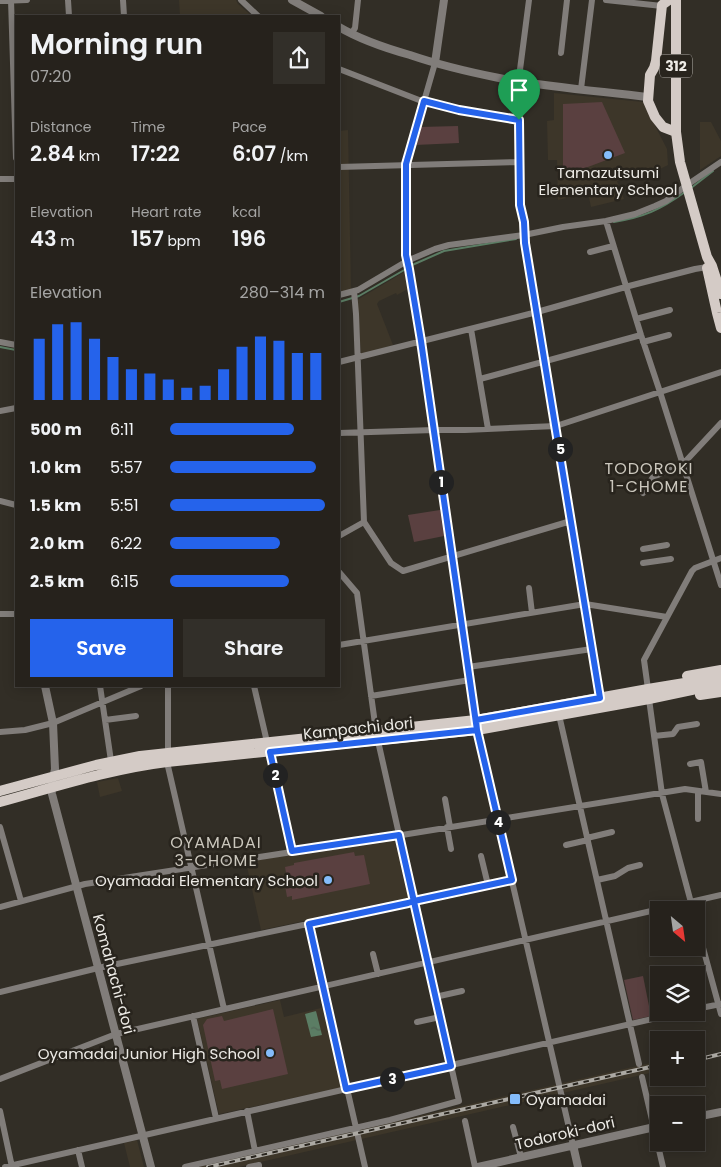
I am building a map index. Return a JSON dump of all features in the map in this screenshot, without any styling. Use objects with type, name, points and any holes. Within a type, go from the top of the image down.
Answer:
[{"type":"main road","name":"312","points":[[676,0],[676,132],[678,156],[707,262],[716,313],[721,328]]},
{"type":"main road","name":"312","points":[[647,97],[650,76],[656,61],[665,3]]},
{"type":"main road","points":[[647,97],[655,117],[664,127],[676,132]]},
{"type":"main road","name":"312","points":[[707,262],[712,266],[721,292]]},
{"type":"main road","points":[[649,694],[685,677],[721,670]]},
{"type":"main road","name":"Kampachi dori","points":[[0,791],[111,761],[140,756],[167,758],[559,716],[721,677]]},
{"type":"main road","name":"Kampachi dori","points":[[477,725],[600,698],[649,694],[721,684]]},
{"type":"main road","points":[[649,694],[688,696],[721,692]]},
{"type":"main road","name":"Kampachi dori","points":[[0,802],[167,758]]},
{"type":"street","points":[[11,0],[15,126]]},
{"type":"street","points":[[0,1],[26,0]]},
{"type":"street","points":[[68,0],[69,15]]},
{"type":"street","points":[[123,0],[124,15]]},
{"type":"street","points":[[241,0],[257,15]]},
{"type":"street","points":[[292,0],[319,15]]},
{"type":"street","points":[[351,34],[355,28],[358,0]]},
{"type":"street","points":[[444,0],[435,63],[406,164],[406,255],[421,341],[477,725],[578,1167]]},
{"type":"street","points":[[529,0],[518,85],[520,205],[600,698]]},
{"type":"street","points":[[561,53],[567,0]]},
{"type":"street","points":[[581,89],[592,0]]},
{"type":"street","points":[[606,0],[665,3]]},
{"type":"street","points":[[340,28],[351,34],[393,50],[435,63],[490,76],[647,97]]},
{"type":"street","points":[[340,69],[424,101],[459,110],[519,120]]},
{"type":"street","points":[[340,167],[519,162]]},
{"type":"street","points":[[340,295],[354,296],[379,278],[449,245],[525,238],[563,227],[607,224],[666,201],[688,189],[721,162]]},
{"type":"street","points":[[0,180],[15,179]]},
{"type":"street","points":[[607,224],[721,585]]},
{"type":"street","points":[[590,252],[613,246]]},
{"type":"street","points":[[340,362],[695,269],[707,262]]},
{"type":"street","points":[[354,296],[364,522],[391,564],[402,571],[571,521]]},
{"type":"street","points":[[636,319],[670,310]]},
{"type":"street","points":[[471,329],[488,428]]},
{"type":"street","points":[[480,379],[641,335]]},
{"type":"street","points":[[643,342],[669,335]]},
{"type":"street","points":[[0,342],[15,345]]},
{"type":"street","points":[[340,433],[556,426],[721,372]]},
{"type":"street","points":[[0,411],[15,408]]},
{"type":"street","points":[[643,493],[653,477],[683,464],[721,423]]},
{"type":"street","points":[[0,501],[15,505]]},
{"type":"street","points":[[340,535],[364,522]]},
{"type":"street","points":[[643,548],[667,545]]},
{"type":"street","points":[[691,901],[662,794],[644,660],[693,570],[721,558]]},
{"type":"street","points":[[643,563],[670,559]]},
{"type":"street","points":[[185,1167],[390,1120],[459,1101],[377,736],[358,593],[340,573]]},
{"type":"street","points":[[529,588],[532,612]]},
{"type":"street","points":[[340,646],[585,604],[667,618]]},
{"type":"street","points":[[0,614],[15,614]]},
{"type":"street","points":[[468,667],[592,649]]},
{"type":"street","points":[[371,696],[470,680]]},
{"type":"street","points":[[45,687],[53,723],[55,769],[51,788]]},
{"type":"street","points":[[100,687],[111,761]]},
{"type":"street","points":[[0,732],[25,730],[53,723],[138,687]]},
{"type":"street","points":[[168,687],[167,758],[224,1009]]},
{"type":"street","points":[[254,687],[292,851]]},
{"type":"street","points":[[105,720],[136,716]]},
{"type":"street","points":[[559,716],[639,1064]]},
{"type":"street","points":[[654,736],[673,734],[678,727],[697,724]]},
{"type":"street","points":[[690,764],[701,762],[699,810]]},
{"type":"street","name":"Komahachi-dori","points":[[51,788],[151,1167]]},
{"type":"street","points":[[0,907],[76,886],[685,789],[721,794]]},
{"type":"street","points":[[698,819],[701,791]]},
{"type":"street","points":[[445,799],[451,850]]},
{"type":"street","points":[[0,827],[21,901]]},
{"type":"street","points":[[566,845],[612,832]]},
{"type":"street","points":[[481,856],[488,885]]},
{"type":"street","points":[[597,880],[616,876],[628,868],[640,865]]},
{"type":"street","points":[[0,992],[98,968],[512,880]]},
{"type":"street","points":[[695,901],[721,895]]},
{"type":"street","points":[[0,1079],[116,1034],[650,912]]},
{"type":"street","points":[[309,924],[364,1167]]},
{"type":"street","points":[[705,953],[720,1004],[721,1014]]},
{"type":"street","points":[[373,954],[378,974]]},
{"type":"street","points":[[435,998],[462,991]]},
{"type":"street","points":[[705,1008],[720,1004]]},
{"type":"street","points":[[193,1016],[216,1118]]},
{"type":"street","points":[[417,1022],[440,1017]]},
{"type":"street","points":[[4,1167],[650,1019]]},
{"type":"street","points":[[642,1077],[650,1106]]},
{"type":"street","points":[[0,1111],[12,1166]]},
{"type":"street","points":[[247,1112],[255,1151]]},
{"type":"street","points":[[705,1115],[721,1112]]},
{"type":"street","points":[[465,1121],[477,1167]]},
{"type":"street","points":[[514,1127],[521,1157]]},
{"type":"street","name":"Todoroki-dori","points":[[477,1167],[650,1128]]},
{"type":"street","points":[[78,1150],[82,1167]]},
{"type":"street","points":[[660,1151],[663,1167]]},
{"type":"street","points":[[249,1167],[259,1165],[259,1167]]},
{"type":"shaded area","points":[[179,0],[236,0],[251,15],[180,15]]},
{"type":"shaded area","name":"Tamazutsumi Elementary School","points":[[554,93],[643,102],[667,149],[668,165],[654,172],[617,181],[624,199],[591,207],[588,193],[558,200],[557,160],[548,160],[547,121],[554,120]]},
{"type":"shaded area","points":[[602,102],[625,153],[572,173],[563,166],[563,104]]},
{"type":"shaded area","points":[[700,122],[711,122],[721,141],[721,156],[700,170]]},
{"type":"shaded area","points":[[458,126],[459,143],[415,145],[420,127]]},
{"type":"shaded area","points":[[348,130],[351,291],[340,292],[340,131]]},
{"type":"shaded area","points":[[406,271],[408,289],[379,301],[377,304],[393,345],[361,355],[357,300]]},
{"type":"shaded area","points":[[440,510],[444,536],[414,542],[408,515]]},
{"type":"shaded area","points":[[118,778],[122,791],[100,797],[97,782]]},
{"type":"shaded area","name":"Oyamadai Elementary School","points":[[397,838],[409,899],[261,930],[246,862]]},
{"type":"shaded area","points":[[354,852],[355,856],[364,855],[370,884],[292,900],[292,896],[287,897],[284,880],[287,879],[285,867],[294,865],[294,863]]},
{"type":"shaded area","points":[[643,976],[650,1016],[633,1020],[624,980]]},
{"type":"shaded area","name":"Oyamadai Junior High School","points":[[280,1000],[284,1017],[325,1007],[343,1087],[219,1114],[197,1019]]},
{"type":"shaded area","points":[[273,1009],[288,1074],[222,1089],[220,1080],[215,1081],[203,1025],[207,1019],[222,1016],[224,1021]]},
{"type":"shaded area","points":[[650,1063],[650,1073],[239,1167],[195,1167]]},
{"type":"shaded area","points":[[137,1140],[144,1167],[130,1167],[124,1143]]},
{"type":"water","points":[[316,1011],[322,1035],[311,1037],[305,1014]]},
{"type":"waterway","points":[[691,188],[713,171]]},
{"type":"waterway","points":[[614,222],[651,212],[668,204],[685,192]]},
{"type":"waterway","points":[[410,266],[444,251],[516,239]]},
{"type":"waterway","points":[[340,302],[359,296],[406,269]]},
{"type":"waterway","points":[[0,347],[15,350]]},
{"type":"railway","points":[[705,1058],[721,1054]]},
{"type":"railway","points":[[208,1167],[650,1067]]},
{"type":"place","name":"Tamazutsumi Elementary School","points":[[608,155]]},
{"type":"place","name":"Oyamadai Elementary School","points":[[328,880]]},
{"type":"place","name":"Oyamadai Junior High School","points":[[270,1053]]},
{"type":"place","name":"Oyamadai","points":[[515,1099]]},
{"type":"district","name":"TODOROKI 1-CHOME","points":[[649,477]]},
{"type":"district","name":"OYAMADAI 3-CHOME","points":[[216,851]]},
{"type":"route","points":[[519,120],[459,110],[424,101],[406,164],[407,264],[421,341],[477,730],[270,752],[292,851],[399,835],[414,901],[451,1066],[346,1089],[309,924],[408,903],[414,901],[512,880],[476,720],[600,698],[525,243],[524,222],[520,205],[519,120]]}]
